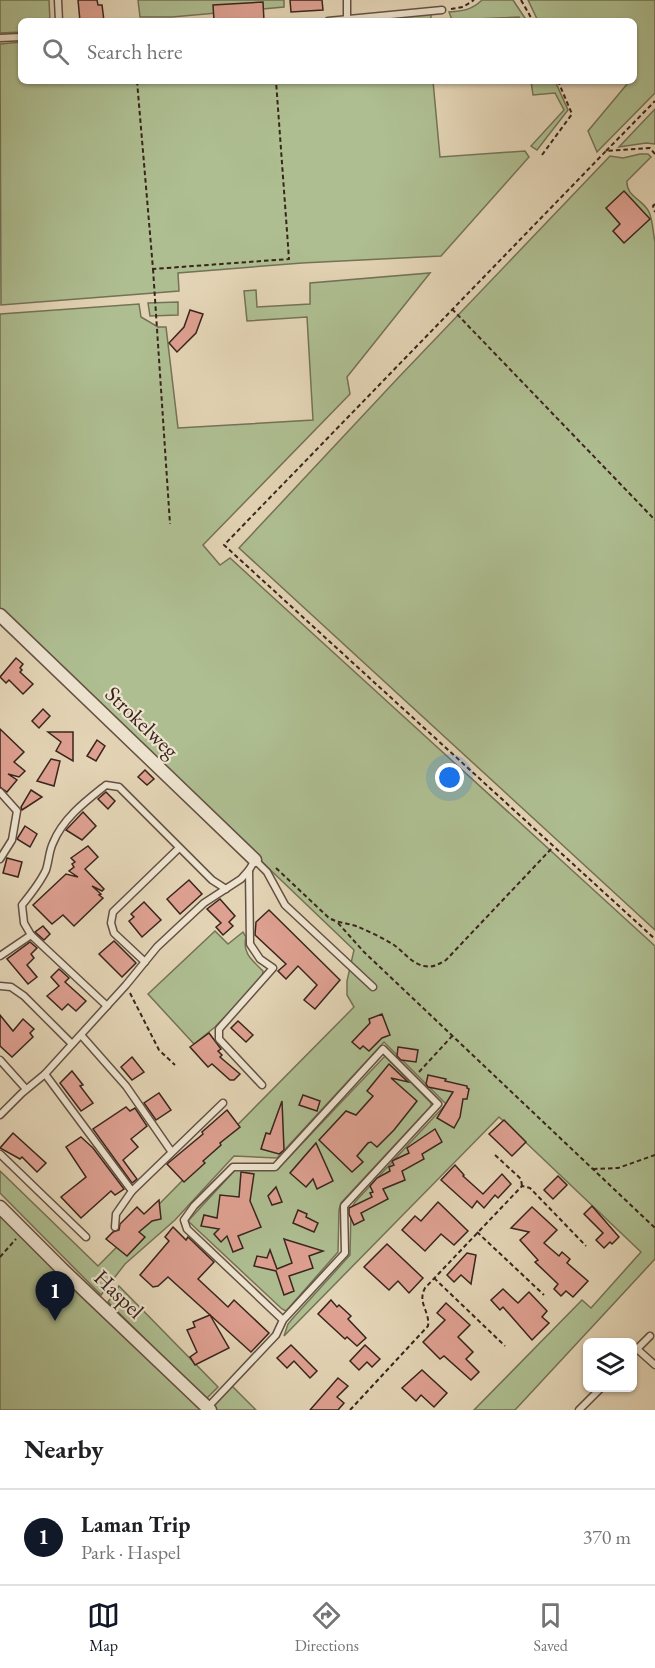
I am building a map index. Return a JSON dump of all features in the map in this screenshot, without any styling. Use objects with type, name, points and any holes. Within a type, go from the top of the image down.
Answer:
[{"type":"street","name":"Strokelweg","points":[[0,615],[252,865]]},
{"type":"street","name":"Haspel","points":[[0,1207],[209,1409]]},
{"type":"lane","points":[[58,0],[59,18]]},
{"type":"lane","points":[[346,0],[348,18]]},
{"type":"lane","points":[[358,18],[442,10]]},
{"type":"lane","points":[[0,38],[18,37]]},
{"type":"lane","points":[[107,1006],[31,935],[24,923],[22,904],[46,870],[53,843],[66,820],[106,785],[119,788],[212,880],[226,889]]},
{"type":"lane","points":[[0,792],[17,811],[12,840],[0,859]]},
{"type":"lane","points":[[145,962],[114,933],[111,922],[113,912],[179,848]]},
{"type":"lane","points":[[0,1114],[45,1074],[126,985],[157,947],[204,903],[241,879],[252,865]]},
{"type":"lane","points":[[252,865],[267,872],[285,905],[373,987]]},
{"type":"lane","points":[[252,865],[250,944],[260,959],[273,968],[219,1029],[219,1039],[262,1085]]},
{"type":"lane","points":[[0,956],[31,935]]},
{"type":"lane","points":[[0,986],[11,987],[24,996],[72,1044]]},
{"type":"lane","points":[[81,1035],[126,1086],[171,1151]]},
{"type":"lane","points":[[209,1409],[276,1335],[283,1320],[345,1253],[344,1206],[438,1104],[383,1049],[275,1167],[233,1167],[194,1206],[184,1221],[187,1229],[283,1320]]},
{"type":"lane","points":[[0,1060],[26,1089]]},
{"type":"lane","points":[[45,1074],[132,1191]]},
{"type":"lane","points":[[115,1227],[116,1214],[132,1191],[223,1103]]},
{"type":"lane","points":[[0,1154],[86,1237]]},
{"type":"lane","points":[[637,1350],[650,1336]]},
{"type":"lane","points":[[637,1353],[655,1365]]},
{"type":"lane","points":[[579,1410],[597,1392]]},
{"type":"path","points":[[442,10],[463,8],[474,0]]},
{"type":"path","points":[[521,0],[531,18]]},
{"type":"path","points":[[136,84],[153,269],[170,524]]},
{"type":"path","points":[[153,269],[289,259],[276,84]]},
{"type":"path","points":[[542,155],[572,114],[559,84]]},
{"type":"path","points":[[655,101],[224,545],[655,939]]},
{"type":"path","points":[[606,151],[650,148],[655,154]]},
{"type":"path","points":[[655,204],[653,206],[655,213]]},
{"type":"path","points":[[452,309],[655,520]]},
{"type":"path","points":[[338,923],[354,925],[394,945],[416,963],[434,967],[446,960],[554,846]]},
{"type":"path","points":[[252,865],[269,862],[318,909],[338,923],[364,952],[655,1228]]},
{"type":"path","points":[[126,985],[159,1050],[175,1065]]},
{"type":"path","points":[[413,1078],[453,1035]]},
{"type":"path","points":[[495,1155],[521,1179],[522,1186]]},
{"type":"path","points":[[593,1169],[618,1168],[655,1155]]},
{"type":"path","points":[[350,1410],[428,1326],[429,1319],[421,1302],[422,1294],[434,1278],[522,1186]]},
{"type":"path","points":[[522,1186],[530,1188],[586,1246]]},
{"type":"path","points":[[0,1257],[23,1231]]},
{"type":"path","points":[[477,1232],[544,1295]]},
{"type":"path","points":[[434,1278],[505,1346]]},
{"type":"green space","points":[[0,0],[49,0],[50,18],[18,18],[18,32],[0,33]]},
{"type":"green space","points":[[138,0],[284,0],[284,7],[172,17],[140,17]]},
{"type":"green space","points":[[482,0],[513,0],[525,18],[451,18],[449,12],[475,6]]},
{"type":"green space","points":[[528,0],[655,0],[655,93],[597,152],[588,131],[627,84],[637,84],[637,18],[537,18]]},
{"type":"green space","points":[[431,13],[431,18],[404,18],[404,15]]},
{"type":"green space","points":[[18,42],[18,84],[433,84],[440,157],[525,151],[529,157],[441,256],[302,263],[178,273],[179,291],[1,305],[0,44]]},
{"type":"green space","points":[[531,84],[556,84],[568,110],[537,150],[531,146],[564,110],[555,93],[533,95]]},
{"type":"green space","points":[[655,109],[655,144],[619,147]]},
{"type":"green space","points":[[648,154],[651,157],[627,181],[627,186],[649,212],[655,242],[655,930],[239,548],[610,156],[623,158]]},
{"type":"green space","points":[[430,273],[347,377],[350,394],[203,545],[220,565],[230,558],[655,946],[655,1259],[515,1410],[474,1410],[582,1300],[591,1308],[641,1252],[499,1117],[284,1336],[288,1324],[350,1255],[351,1209],[355,1202],[446,1104],[384,1042],[277,1158],[234,1156],[175,1220],[125,1264],[101,1295],[0,1193],[0,1171],[98,1266],[354,1007],[347,995],[347,981],[354,950],[0,611],[0,314],[139,304],[141,317],[158,327],[166,327],[178,428],[313,420],[307,317],[247,321],[244,291],[256,290],[257,307],[310,304],[310,283]]},
{"type":"green space","points":[[178,302],[178,315],[150,316],[148,303]]},
{"type":"green space","points":[[215,931],[228,944],[243,932],[246,937],[245,948],[252,960],[263,971],[262,978],[215,1027],[194,1044],[148,994]]},
{"type":"green space","points":[[385,1056],[431,1103],[431,1106],[341,1203],[338,1252],[286,1311],[188,1221],[237,1168],[277,1170]]},
{"type":"green space","points":[[0,1213],[202,1410],[0,1410]]},
{"type":"green space","points":[[119,1286],[218,1387],[206,1399],[108,1302]]},
{"type":"green space","points":[[232,1386],[256,1410],[217,1410],[212,1405]]},
{"type":"building","points":[[78,0],[97,0],[98,5],[102,5],[104,18],[80,18]]},
{"type":"building","points":[[290,0],[322,0],[323,10],[291,12]]},
{"type":"building","points":[[263,2],[264,18],[214,18],[213,5]]},
{"type":"building","points":[[624,191],[650,219],[624,243],[613,231],[620,224],[606,208]]},
{"type":"building","points":[[190,310],[203,314],[196,333],[177,352],[169,343],[184,327]]},
{"type":"building","points":[[16,658],[23,664],[20,672],[33,684],[23,694],[9,680],[6,683],[0,677]]},
{"type":"building","points":[[43,709],[50,716],[39,728],[32,721]]},
{"type":"building","points":[[0,729],[24,752],[14,762],[25,771],[19,777],[8,774],[17,780],[7,792],[0,787]]},
{"type":"building","points":[[48,732],[73,732],[73,761],[56,751],[61,742]]},
{"type":"building","points":[[97,740],[105,746],[96,761],[87,756]]},
{"type":"building","points":[[51,759],[60,761],[54,786],[37,781]]},
{"type":"building","points":[[145,770],[154,779],[147,785],[138,777]]},
{"type":"building","points":[[31,790],[42,797],[22,810],[21,807]]},
{"type":"building","points":[[106,792],[115,801],[108,809],[98,799]]},
{"type":"building","points":[[83,812],[96,826],[82,840],[66,830]]},
{"type":"building","points":[[25,826],[37,834],[30,847],[17,839]]},
{"type":"building","points":[[88,846],[98,857],[85,869],[104,889],[102,891],[92,886],[103,898],[74,926],[63,915],[52,924],[33,905],[66,874],[78,877],[69,871],[74,867],[72,864],[75,862],[71,858]]},
{"type":"building","points":[[7,858],[22,862],[18,877],[3,873]]},
{"type":"building","points":[[189,880],[202,894],[180,914],[167,899]]},
{"type":"building","points":[[220,899],[235,916],[229,922],[233,926],[223,935],[216,927],[221,923],[207,909]]},
{"type":"building","points":[[144,902],[161,920],[142,937],[129,921],[134,917],[131,914]]},
{"type":"building","points":[[269,910],[340,980],[315,1009],[304,1000],[317,985],[298,966],[286,979],[278,971],[286,964],[255,935],[256,922]]},
{"type":"building","points":[[43,926],[50,934],[44,940],[35,932]]},
{"type":"building","points":[[114,941],[136,963],[122,977],[99,954]]},
{"type":"building","points":[[30,942],[37,948],[31,954],[34,958],[27,965],[37,977],[28,984],[7,959]]},
{"type":"building","points":[[59,969],[69,978],[65,982],[86,1001],[76,1011],[68,1004],[62,1010],[47,996],[59,986],[51,977]]},
{"type":"building","points":[[382,1014],[390,1035],[382,1038],[369,1051],[363,1046],[360,1049],[352,1042],[370,1023],[369,1019]]},
{"type":"building","points":[[0,1015],[13,1031],[23,1019],[34,1029],[30,1033],[33,1037],[12,1057],[0,1046]]},
{"type":"building","points":[[238,1021],[253,1035],[246,1042],[231,1028]]},
{"type":"building","points":[[209,1033],[221,1049],[218,1051],[222,1055],[220,1057],[240,1074],[234,1080],[230,1080],[212,1064],[208,1067],[190,1047]]},
{"type":"building","points":[[398,1047],[418,1050],[416,1062],[401,1060],[397,1056]]},
{"type":"building","points":[[132,1057],[144,1072],[132,1080],[121,1067]]},
{"type":"building","points":[[389,1064],[408,1082],[391,1078],[417,1101],[377,1147],[371,1142],[368,1143],[357,1156],[363,1162],[352,1172],[319,1140],[346,1111],[356,1115],[373,1096],[367,1091]]},
{"type":"building","points":[[72,1071],[93,1103],[81,1111],[60,1083]]},
{"type":"building","points":[[428,1075],[467,1086],[469,1089],[467,1099],[463,1099],[460,1117],[454,1128],[437,1118],[453,1092],[428,1087],[426,1084]]},
{"type":"building","points":[[159,1093],[171,1110],[156,1120],[144,1103]]},
{"type":"building","points":[[303,1095],[320,1101],[317,1111],[299,1105]]},
{"type":"building","points":[[282,1101],[284,1150],[279,1154],[261,1149],[266,1133],[270,1134]]},
{"type":"building","points":[[126,1107],[130,1111],[135,1108],[147,1126],[131,1139],[138,1147],[123,1160],[137,1179],[132,1183],[93,1129]]},
{"type":"building","points":[[227,1110],[240,1127],[220,1143],[221,1145],[203,1161],[205,1163],[184,1182],[167,1164]]},
{"type":"building","points":[[504,1120],[526,1142],[512,1156],[489,1134]]},
{"type":"building","points":[[435,1129],[442,1142],[422,1154],[424,1159],[402,1171],[405,1180],[383,1189],[388,1199],[361,1213],[364,1220],[354,1225],[349,1208],[372,1197],[370,1193],[373,1192],[370,1186],[377,1178],[390,1171],[389,1167],[394,1165],[392,1161],[409,1153],[407,1148]]},
{"type":"building","points":[[13,1133],[46,1163],[37,1172],[22,1157],[20,1159],[0,1148]]},
{"type":"building","points":[[81,1137],[93,1148],[124,1189],[115,1195],[111,1191],[81,1218],[61,1197],[86,1177],[66,1147]]},
{"type":"building","points":[[316,1143],[333,1181],[317,1189],[313,1179],[306,1187],[290,1173]]},
{"type":"building","points":[[455,1165],[463,1176],[483,1194],[502,1174],[511,1184],[498,1198],[495,1195],[484,1208],[477,1201],[472,1208],[441,1180]]},
{"type":"building","points":[[241,1172],[254,1174],[250,1201],[261,1227],[238,1236],[243,1248],[233,1252],[227,1236],[221,1242],[214,1234],[219,1229],[201,1226],[204,1215],[217,1218],[220,1195],[239,1197]]},
{"type":"building","points":[[558,1176],[567,1185],[553,1199],[544,1190]]},
{"type":"building","points":[[276,1187],[282,1202],[272,1205],[268,1196]]},
{"type":"building","points":[[159,1200],[161,1219],[152,1221],[139,1232],[145,1237],[127,1256],[106,1239],[119,1230],[120,1224],[137,1207],[144,1214]]},
{"type":"building","points":[[438,1202],[468,1231],[454,1245],[441,1234],[425,1251],[402,1230],[415,1216],[421,1221]]},
{"type":"building","points":[[592,1206],[619,1237],[604,1248],[596,1240],[603,1233],[584,1214]]},
{"type":"building","points":[[532,1207],[557,1230],[544,1243],[559,1256],[562,1252],[570,1259],[567,1263],[588,1281],[573,1297],[566,1291],[561,1296],[554,1289],[558,1284],[535,1262],[538,1260],[520,1240],[529,1232],[511,1228]]},
{"type":"building","points":[[298,1210],[318,1223],[314,1232],[293,1223]]},
{"type":"building","points":[[173,1227],[186,1240],[188,1237],[214,1262],[198,1279],[228,1307],[234,1300],[269,1333],[251,1352],[168,1277],[158,1286],[153,1287],[140,1275],[169,1241],[165,1237]]},
{"type":"building","points":[[284,1239],[323,1251],[309,1256],[313,1268],[289,1276],[294,1291],[284,1295],[276,1271],[254,1266],[257,1256],[267,1258],[270,1250],[277,1269],[292,1263]]},
{"type":"building","points":[[387,1244],[423,1278],[409,1293],[398,1281],[389,1290],[364,1267]]},
{"type":"building","points":[[467,1253],[476,1255],[471,1284],[461,1275],[454,1282],[447,1275]]},
{"type":"building","points":[[503,1289],[518,1303],[529,1292],[547,1311],[542,1317],[549,1323],[532,1340],[503,1307],[500,1310],[491,1300]]},
{"type":"building","points":[[331,1300],[351,1316],[348,1319],[366,1338],[357,1346],[347,1337],[345,1339],[318,1314]]},
{"type":"building","points":[[446,1303],[470,1325],[458,1337],[473,1352],[466,1359],[479,1372],[471,1380],[444,1356],[440,1359],[423,1342],[445,1320],[437,1313]]},
{"type":"building","points":[[210,1315],[229,1348],[195,1365],[190,1357],[197,1352],[187,1330],[195,1327],[193,1322]]},
{"type":"building","points":[[291,1345],[317,1371],[310,1378],[294,1361],[287,1368],[277,1358]]},
{"type":"building","points":[[365,1345],[380,1359],[372,1367],[367,1362],[359,1370],[350,1361]]},
{"type":"building","points":[[422,1370],[447,1393],[434,1407],[421,1395],[416,1401],[402,1388]]},
{"type":"building","points":[[338,1378],[348,1386],[337,1397],[344,1403],[338,1410],[310,1410]]},
{"type":"place","name":"Laman Trip","points":[[55,1321]]}]
